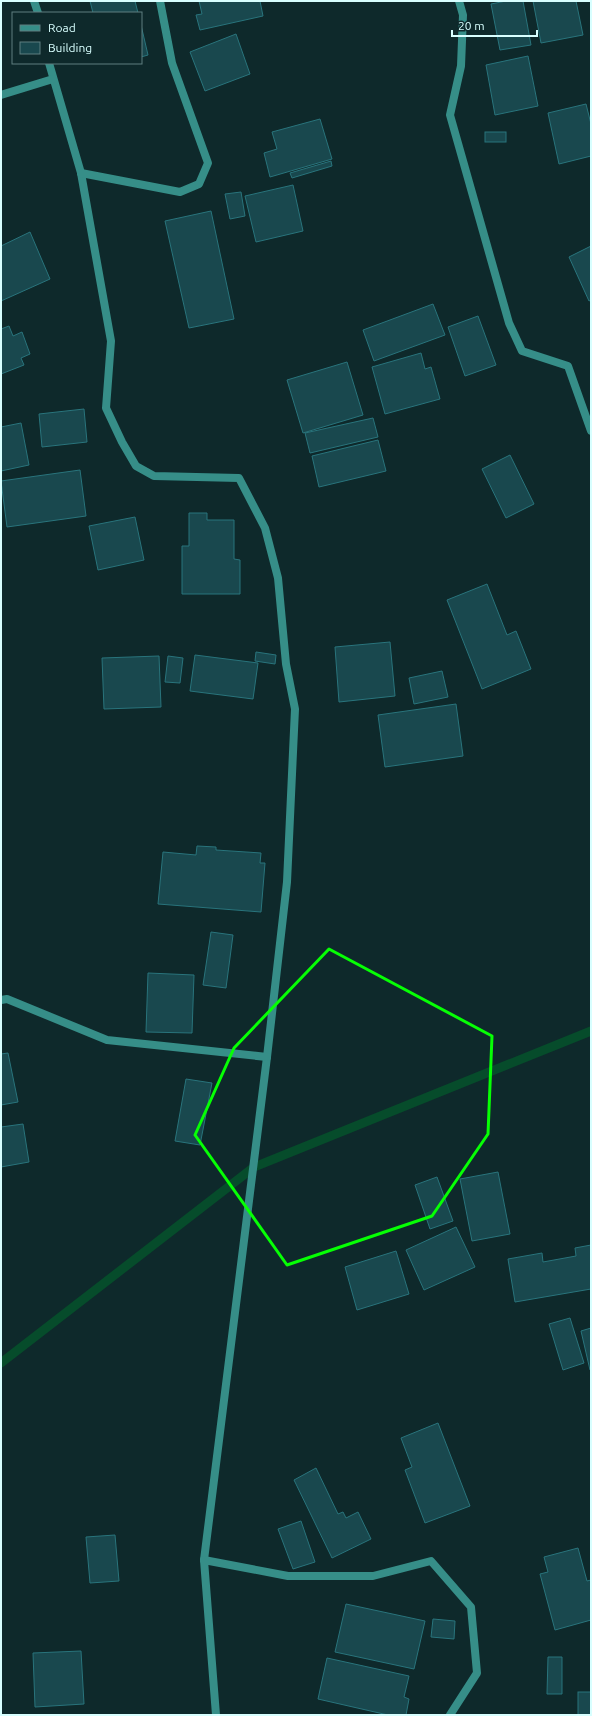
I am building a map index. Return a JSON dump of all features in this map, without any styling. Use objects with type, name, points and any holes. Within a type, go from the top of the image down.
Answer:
[{"type":"street","points":[[34,1],[38,12]]},
{"type":"street","points":[[81,173],[180,192],[199,184],[208,163],[172,63],[160,1]]},
{"type":"street","points":[[459,1],[464,15],[461,66],[450,115],[509,323],[522,351],[568,366],[591,431]]},
{"type":"street","points":[[49,64],[81,173],[111,341],[106,408],[122,442],[136,466],[154,476],[239,478],[265,528],[278,578],[286,664],[295,709],[287,882],[267,1057],[204,1560],[216,1715]]},
{"type":"street","points":[[1,95],[53,79]]},
{"type":"street","points":[[1,1000],[7,999],[107,1040],[267,1057]]},
{"type":"street","points":[[204,1560],[288,1576],[373,1576],[431,1561],[472,1607],[476,1673],[450,1715]]},
{"type":"highlighted area","points":[[329,949],[492,1036],[488,1134],[432,1216],[287,1265],[195,1135],[234,1048]]},
{"type":"building","points":[[90,1],[135,1],[138,12],[93,12]]},
{"type":"building","points":[[199,1],[260,1],[263,16],[200,30],[196,15],[202,14]]},
{"type":"building","points":[[506,1],[523,1],[531,45],[500,50],[491,4]]},
{"type":"building","points":[[533,1],[576,1],[583,35],[541,43]]},
{"type":"building","points":[[142,29],[148,55],[142,57]]},
{"type":"building","points":[[236,34],[250,74],[205,91],[190,52]]},
{"type":"building","points":[[528,56],[538,106],[495,115],[486,65]]},
{"type":"building","points":[[586,104],[591,124],[591,156],[559,164],[548,113]]},
{"type":"building","points":[[320,119],[332,159],[270,177],[264,153],[277,149],[272,132]]},
{"type":"building","points":[[485,132],[506,132],[506,142],[485,142]]},
{"type":"building","points":[[331,161],[332,166],[292,178],[290,173]]},
{"type":"building","points":[[293,185],[303,231],[256,242],[245,196]]},
{"type":"building","points":[[241,192],[245,216],[230,219],[225,194]]},
{"type":"building","points":[[211,211],[234,319],[189,328],[165,221]]},
{"type":"building","points":[[30,232],[50,279],[1,301],[1,246]]},
{"type":"building","points":[[591,246],[591,300],[589,301],[569,257]]},
{"type":"building","points":[[433,304],[445,335],[374,361],[363,330]]},
{"type":"building","points":[[478,316],[496,365],[465,376],[448,327]]},
{"type":"building","points":[[9,326],[13,336],[22,332],[30,354],[21,358],[24,365],[1,374],[1,329]]},
{"type":"building","points":[[421,353],[425,369],[431,367],[440,399],[385,414],[372,367]]},
{"type":"building","points":[[347,362],[363,415],[303,433],[287,380]]},
{"type":"building","points":[[84,409],[87,442],[42,447],[39,414]]},
{"type":"building","points":[[373,418],[378,437],[310,453],[305,433]]},
{"type":"building","points":[[21,423],[29,465],[1,471],[1,427]]},
{"type":"building","points":[[378,440],[386,471],[319,487],[312,456]]},
{"type":"building","points":[[510,455],[534,504],[506,518],[482,469]]},
{"type":"building","points":[[80,470],[86,516],[7,527],[1,481]]},
{"type":"building","points":[[189,513],[207,513],[207,520],[234,520],[234,559],[240,560],[240,594],[182,594],[182,546],[189,546]]},
{"type":"building","points":[[135,517],[144,560],[98,570],[89,526]]},
{"type":"building","points":[[487,584],[507,635],[516,631],[531,669],[482,689],[447,600]]},
{"type":"building","points":[[390,642],[395,696],[339,702],[335,647]]},
{"type":"building","points":[[256,652],[276,655],[275,664],[255,661]]},
{"type":"building","points":[[195,655],[258,663],[253,699],[190,691]]},
{"type":"building","points":[[159,656],[161,707],[104,709],[102,658]]},
{"type":"building","points":[[168,656],[183,658],[180,683],[165,682]]},
{"type":"building","points":[[442,671],[448,697],[414,704],[409,678]]},
{"type":"building","points":[[456,704],[463,756],[385,767],[378,715]]},
{"type":"building","points":[[197,846],[216,847],[216,850],[261,853],[260,863],[265,863],[261,912],[158,904],[163,852],[196,855]]},
{"type":"building","points":[[211,932],[233,935],[226,988],[203,985]]},
{"type":"building","points":[[148,973],[194,975],[192,1033],[146,1032]]},
{"type":"building","points":[[8,1053],[18,1102],[1,1105],[1,1054]]},
{"type":"building","points":[[186,1079],[212,1083],[200,1145],[175,1141]]},
{"type":"building","points":[[23,1124],[29,1162],[1,1167],[1,1127]]},
{"type":"building","points":[[498,1172],[510,1234],[472,1241],[460,1179]]},
{"type":"building","points":[[437,1177],[453,1221],[430,1229],[415,1185]]},
{"type":"building","points":[[456,1227],[475,1267],[424,1290],[406,1250]]},
{"type":"building","points":[[591,1245],[591,1289],[515,1302],[508,1259],[542,1253],[543,1262],[576,1256],[575,1248]]},
{"type":"building","points":[[396,1251],[409,1294],[357,1310],[345,1267]]},
{"type":"building","points":[[570,1318],[584,1363],[563,1370],[549,1324]]},
{"type":"building","points":[[591,1328],[591,1370],[590,1370],[581,1331]]},
{"type":"building","points":[[438,1423],[470,1506],[425,1523],[405,1470],[412,1467],[401,1438]]},
{"type":"building","points":[[316,1468],[338,1514],[343,1512],[346,1518],[358,1512],[371,1539],[332,1558],[294,1480]]},
{"type":"building","points":[[301,1521],[315,1562],[293,1569],[278,1529]]},
{"type":"building","points":[[115,1535],[119,1581],[90,1583],[86,1537]]},
{"type":"building","points":[[578,1548],[587,1581],[591,1580],[591,1620],[555,1630],[540,1574],[548,1572],[544,1557]]},
{"type":"building","points":[[346,1604],[425,1621],[414,1669],[335,1652]]},
{"type":"building","points":[[433,1619],[455,1621],[454,1639],[431,1637]]},
{"type":"building","points":[[81,1651],[84,1704],[35,1707],[33,1653]]},
{"type":"building","points":[[548,1657],[562,1657],[562,1694],[547,1694]]},
{"type":"building","points":[[327,1658],[409,1676],[404,1697],[409,1699],[406,1715],[388,1715],[318,1699]]},
{"type":"building","points":[[578,1692],[591,1692],[591,1715],[578,1715]]},
{"type":"waterway","points":[[1,1363],[254,1167],[591,1031]]}]
